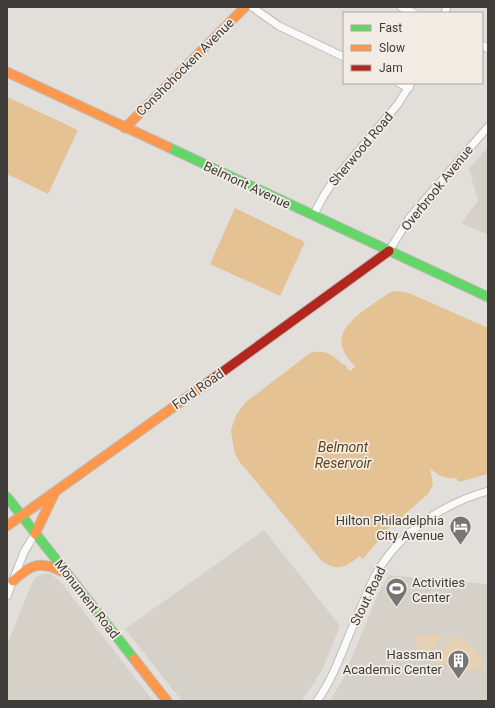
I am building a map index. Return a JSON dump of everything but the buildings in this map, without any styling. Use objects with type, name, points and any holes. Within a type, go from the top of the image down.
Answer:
[{"type":"main road","name":"Conshohocken Avenue","points":[[125,128],[245,7]]},
{"type":"main road","name":"Belmont Avenue","points":[[7,72],[488,297]]},
{"type":"main road","name":"Ford Road","points":[[7,526],[389,251]]},
{"type":"main road","points":[[35,534],[48,504],[58,489]]},
{"type":"main road","name":"Monument Road","points":[[7,497],[167,701]]},
{"type":"main road","points":[[13,581],[24,570],[38,564],[52,566],[68,575]]},
{"type":"street","points":[[252,7],[279,26],[343,57]]},
{"type":"street","points":[[401,7],[412,12]]},
{"type":"street","name":"Sherwood Road","points":[[313,216],[334,180],[398,104],[410,85]]},
{"type":"street","name":"Overbrook Avenue","points":[[389,251],[410,218],[488,127]]},
{"type":"street","name":"Stout Road","points":[[317,701],[334,671],[372,583],[388,557],[409,533],[434,514],[452,504],[488,491]]},
{"type":"street","points":[[7,596],[24,552],[35,534]]},
{"type":"shaded area","points":[[488,147],[488,235],[461,223],[478,201],[469,169]]},
{"type":"shaded area","points":[[264,530],[340,626],[323,668],[301,701],[182,701],[125,629]]},
{"type":"shaded area","points":[[488,573],[488,701],[330,701],[343,679],[378,594],[389,575],[487,584]]},
{"type":"shaded area","points":[[43,574],[50,574],[59,580],[153,701],[7,701],[7,645],[31,585],[36,577]]},
{"type":"shaded area","points":[[432,634],[443,635],[441,640],[431,651],[425,650],[420,652],[414,638]]},
{"type":"shaded area","points":[[453,636],[459,637],[474,647],[481,657],[485,667],[451,670],[449,664],[435,664],[431,658],[434,655],[437,657],[436,655],[440,654],[439,651],[452,639]]},
{"type":"water","points":[[7,97],[78,130],[48,194],[7,174]]},
{"type":"water","points":[[235,208],[305,242],[280,296],[210,264]]},
{"type":"water","name":"Belmont Reservoir","points":[[396,291],[409,293],[488,328],[488,474],[459,482],[456,478],[448,478],[439,475],[430,468],[433,484],[428,494],[387,530],[363,559],[359,556],[345,566],[331,566],[321,560],[239,461],[235,454],[231,430],[236,415],[246,402],[310,353],[328,353],[343,365],[344,364],[350,371],[355,367],[343,349],[341,340],[344,332],[356,316],[389,293]]},
{"type":"traffic: fast","points":[[168,147],[488,297]]},
{"type":"traffic: fast","points":[[7,497],[134,659]]},
{"type":"traffic: slow","points":[[125,128],[245,7]]},
{"type":"traffic: slow","points":[[7,72],[168,147]]},
{"type":"traffic: slow","points":[[7,526],[207,383]]},
{"type":"traffic: slow","points":[[35,534],[55,492]]},
{"type":"traffic: slow","points":[[13,581],[25,571],[36,566],[48,566],[63,572]]},
{"type":"traffic: slow","points":[[134,659],[167,701]]},
{"type":"traffic: jam","points":[[207,383],[389,251]]},
{"type":"place","name":"Hilton Philadelphia City Avenue","points":[[460,546]]},
{"type":"place","name":"Activities Center","points":[[397,608]]},
{"type":"place","name":"Hassman Academic Center","points":[[458,680]]}]
